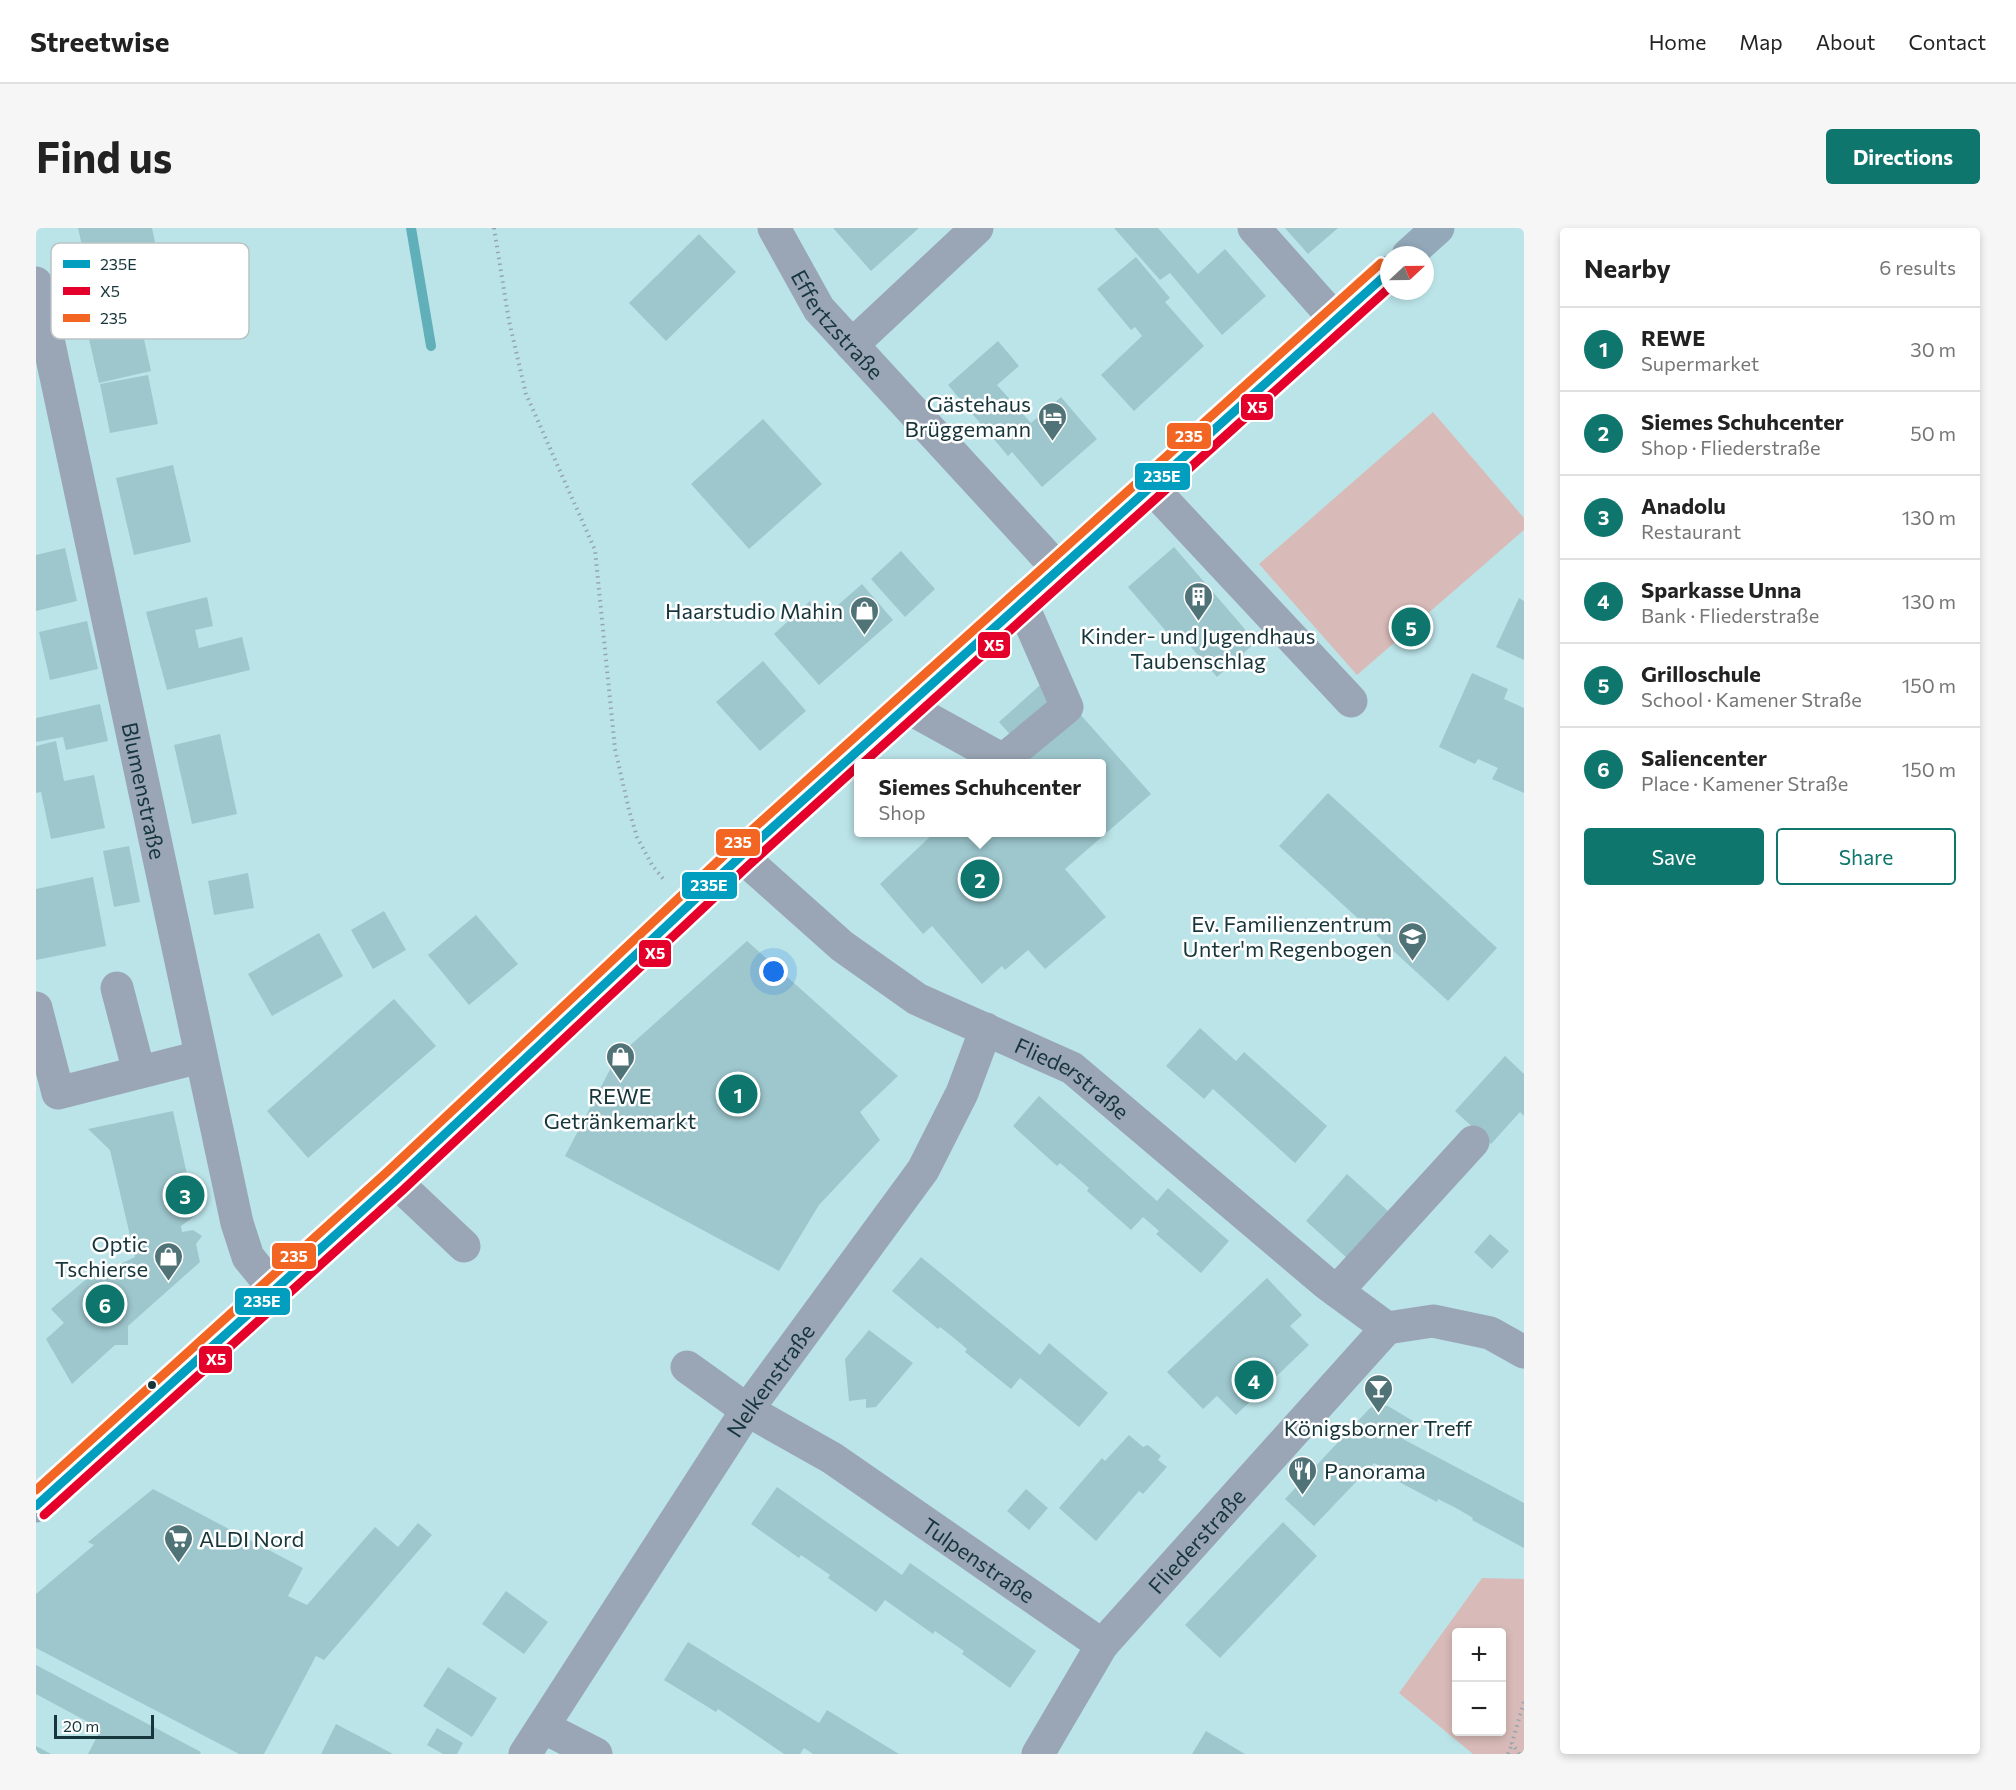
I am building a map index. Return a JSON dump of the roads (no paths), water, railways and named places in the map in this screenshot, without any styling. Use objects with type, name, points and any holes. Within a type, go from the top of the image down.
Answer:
[{"type":"main road","points":[[37,1502],[395,1181],[741,856],[1380,280]]},
{"type":"street","name":"Effertzstraße","points":[[774,228],[819,309],[1059,570]]},
{"type":"street","points":[[852,345],[977,228]]},
{"type":"street","points":[[1254,228],[1335,319]]},
{"type":"street","name":"Blumenstraße","points":[[36,283],[237,1223],[248,1257],[274,1289]]},
{"type":"street","points":[[1151,487],[1351,701]]},
{"type":"street","points":[[1004,759],[1067,707],[1022,604]]},
{"type":"street","points":[[908,707],[1001,759]]},
{"type":"street","name":"Fliederstraße","points":[[741,856],[842,946],[917,999],[1072,1068],[1337,1291],[1387,1328],[1102,1645]]},
{"type":"street","points":[[117,988],[140,1072]]},
{"type":"street","points":[[36,1008],[58,1093],[200,1057]]},
{"type":"street","name":"Nelkenstraße","points":[[525,1754],[747,1410],[923,1170],[962,1093],[986,1029]]},
{"type":"street","points":[[1337,1291],[1473,1142]]},
{"type":"street","points":[[395,1181],[464,1246]]},
{"type":"street","points":[[1387,1328],[1433,1321],[1490,1332],[1524,1352]]},
{"type":"street","name":"Tulpenstraße","points":[[687,1367],[747,1410],[831,1458],[1102,1645]]},
{"type":"street","points":[[1038,1754],[1102,1645]]},
{"type":"street","points":[[543,1727],[596,1754]]},
{"type":"waterway","points":[[411,228],[431,346]]},
{"type":"place","name":"Gästehaus Brüggemann","points":[[1052,442]]},
{"type":"place","name":"Kinder- und Jugendhaus Taubenschlag","points":[[1198,622]]},
{"type":"place","name":"Grilloschule","points":[[1411,627]]},
{"type":"place","name":"Haarstudio Mahin","points":[[864,636]]},
{"type":"place","name":"Siemes Schuhcenter","points":[[980,879]]},
{"type":"place","name":"Ev. Familienzentrum Unter'm Regenbogen","points":[[1413,962]]},
{"type":"place","name":"REWE Getränkemarkt","points":[[620,1082]]},
{"type":"place","name":"REWE","points":[[738,1094]]},
{"type":"place","name":"Anadolu","points":[[185,1195]]},
{"type":"place","name":"Optic Tschierse","points":[[169,1282]]},
{"type":"place","name":"Saliencenter","points":[[105,1304]]},
{"type":"place","name":"Sparkasse Unna","points":[[1254,1380]]},
{"type":"place","name":"Königsborner Treff","points":[[1378,1414]]},
{"type":"place","name":"Panorama","points":[[1303,1496]]},
{"type":"place","name":"ALDI Nord","points":[[178,1564]]}]
